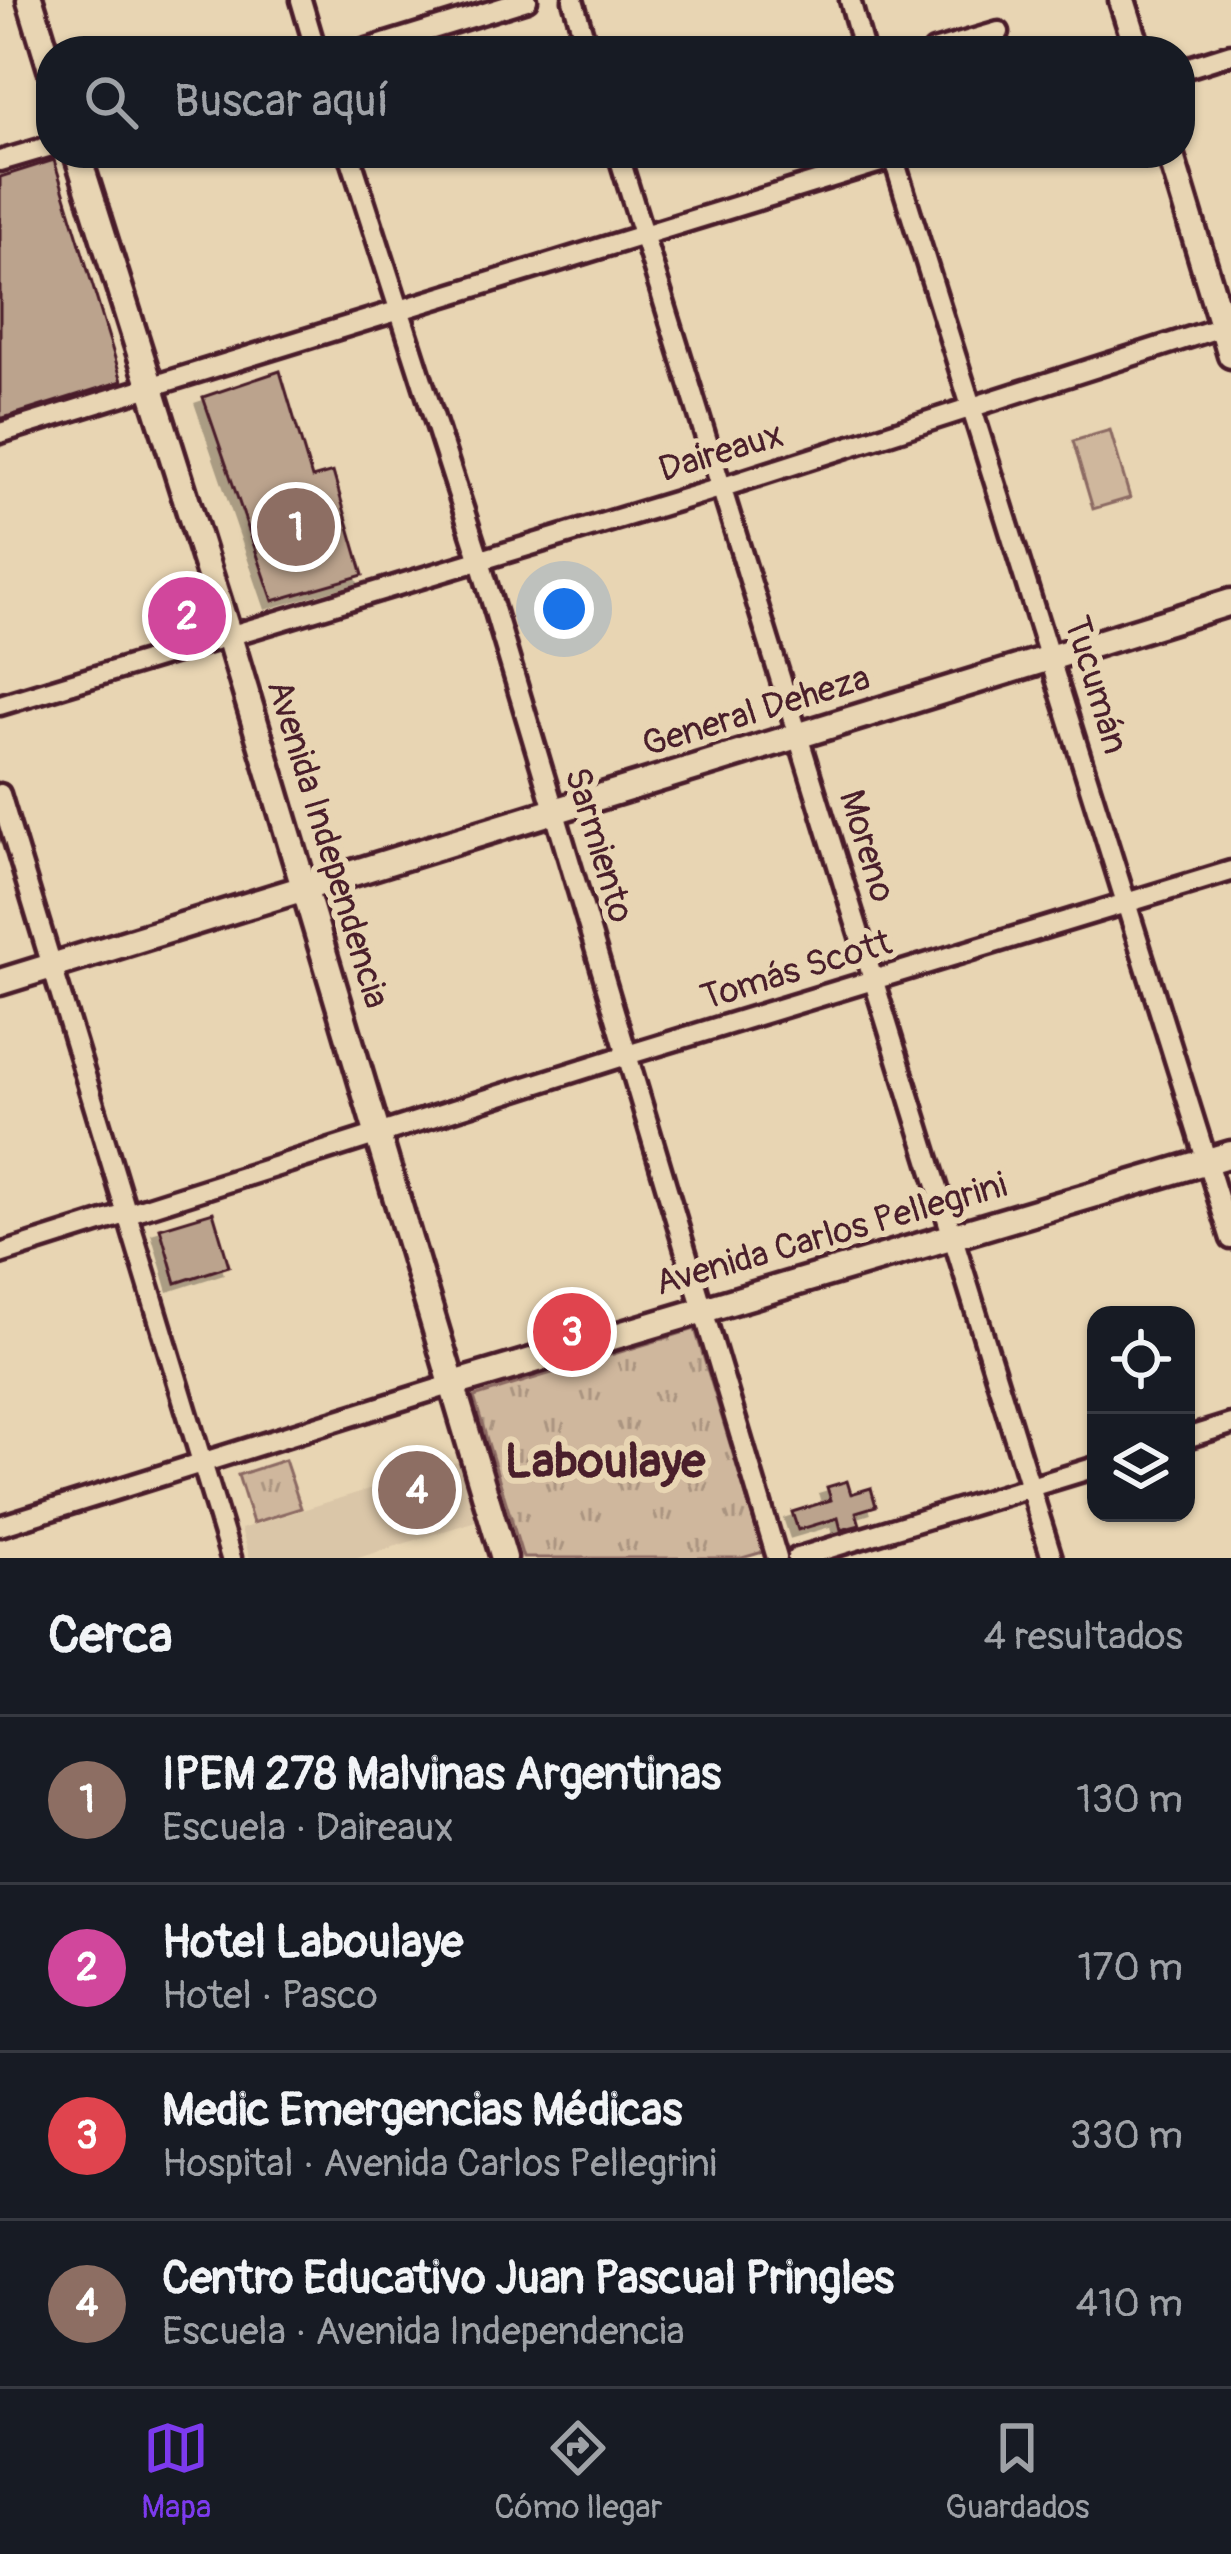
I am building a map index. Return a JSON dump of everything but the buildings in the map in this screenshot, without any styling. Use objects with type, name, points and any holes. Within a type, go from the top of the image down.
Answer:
[{"type":"main road","points":[[30,0],[41,36]]},
{"type":"main road","points":[[1122,0],[1133,36]]},
{"type":"main road","name":"Avenida Independencia","points":[[82,168],[229,636],[504,1558]]},
{"type":"main road","points":[[1175,168],[1227,325],[1231,355]]},
{"type":"main road","name":"General Deheza","points":[[0,982],[1231,602]]},
{"type":"main road","name":"Avenida Carlos Pellegrini","points":[[451,1385],[1219,1158]]},
{"type":"street","points":[[301,0],[312,36]]},
{"type":"street","points":[[410,36],[527,0]]},
{"type":"street","points":[[574,0],[584,36]]},
{"type":"street","points":[[850,0],[860,36]]},
{"type":"street","points":[[985,36],[999,32]]},
{"type":"street","points":[[1195,65],[1231,54]]},
{"type":"street","points":[[0,161],[36,150]]},
{"type":"street","name":"Sarmiento","points":[[354,168],[478,558],[777,1558]]},
{"type":"street","name":"Moreno","points":[[622,168],[1052,1558]]},
{"type":"street","points":[[0,433],[858,168]]},
{"type":"street","name":"Tucumán","points":[[903,168],[1128,902],[1219,1158],[1231,1239]]},
{"type":"street","name":"Daireaux","points":[[0,705],[720,488],[1227,325]]},
{"type":"street","points":[[0,794],[231,1558]]},
{"type":"street","name":"Tomás Scott","points":[[0,1254],[627,1055],[1231,872]]},
{"type":"street","points":[[0,1526],[451,1385]]},
{"type":"street","points":[[1195,1435],[1231,1424]]},
{"type":"street","points":[[797,1558],[1087,1470]]},
{"type":"shaded area","points":[[460,1461],[479,1520],[358,1558],[250,1558],[241,1529]]},
{"type":"green space","points":[[1110,430],[1130,498],[1093,509],[1073,441]]},
{"type":"green space","points":[[695,1329],[763,1552],[742,1558],[523,1558],[474,1397]]},
{"type":"green space","points":[[285,1460],[301,1508],[253,1523],[238,1475]]},
{"type":"place","name":"IPEM 278 Malvinas Argentinas","points":[[296,527]]},
{"type":"place","name":"Hotel Laboulaye","points":[[187,616]]},
{"type":"place","name":"Medic Emergencias Médicas","points":[[572,1332]]},
{"type":"place","name":"Centro Educativo Juan Pascual Pringles","points":[[417,1490]]},
{"type":"district","name":"Laboulaye","points":[[605,1462]]}]
